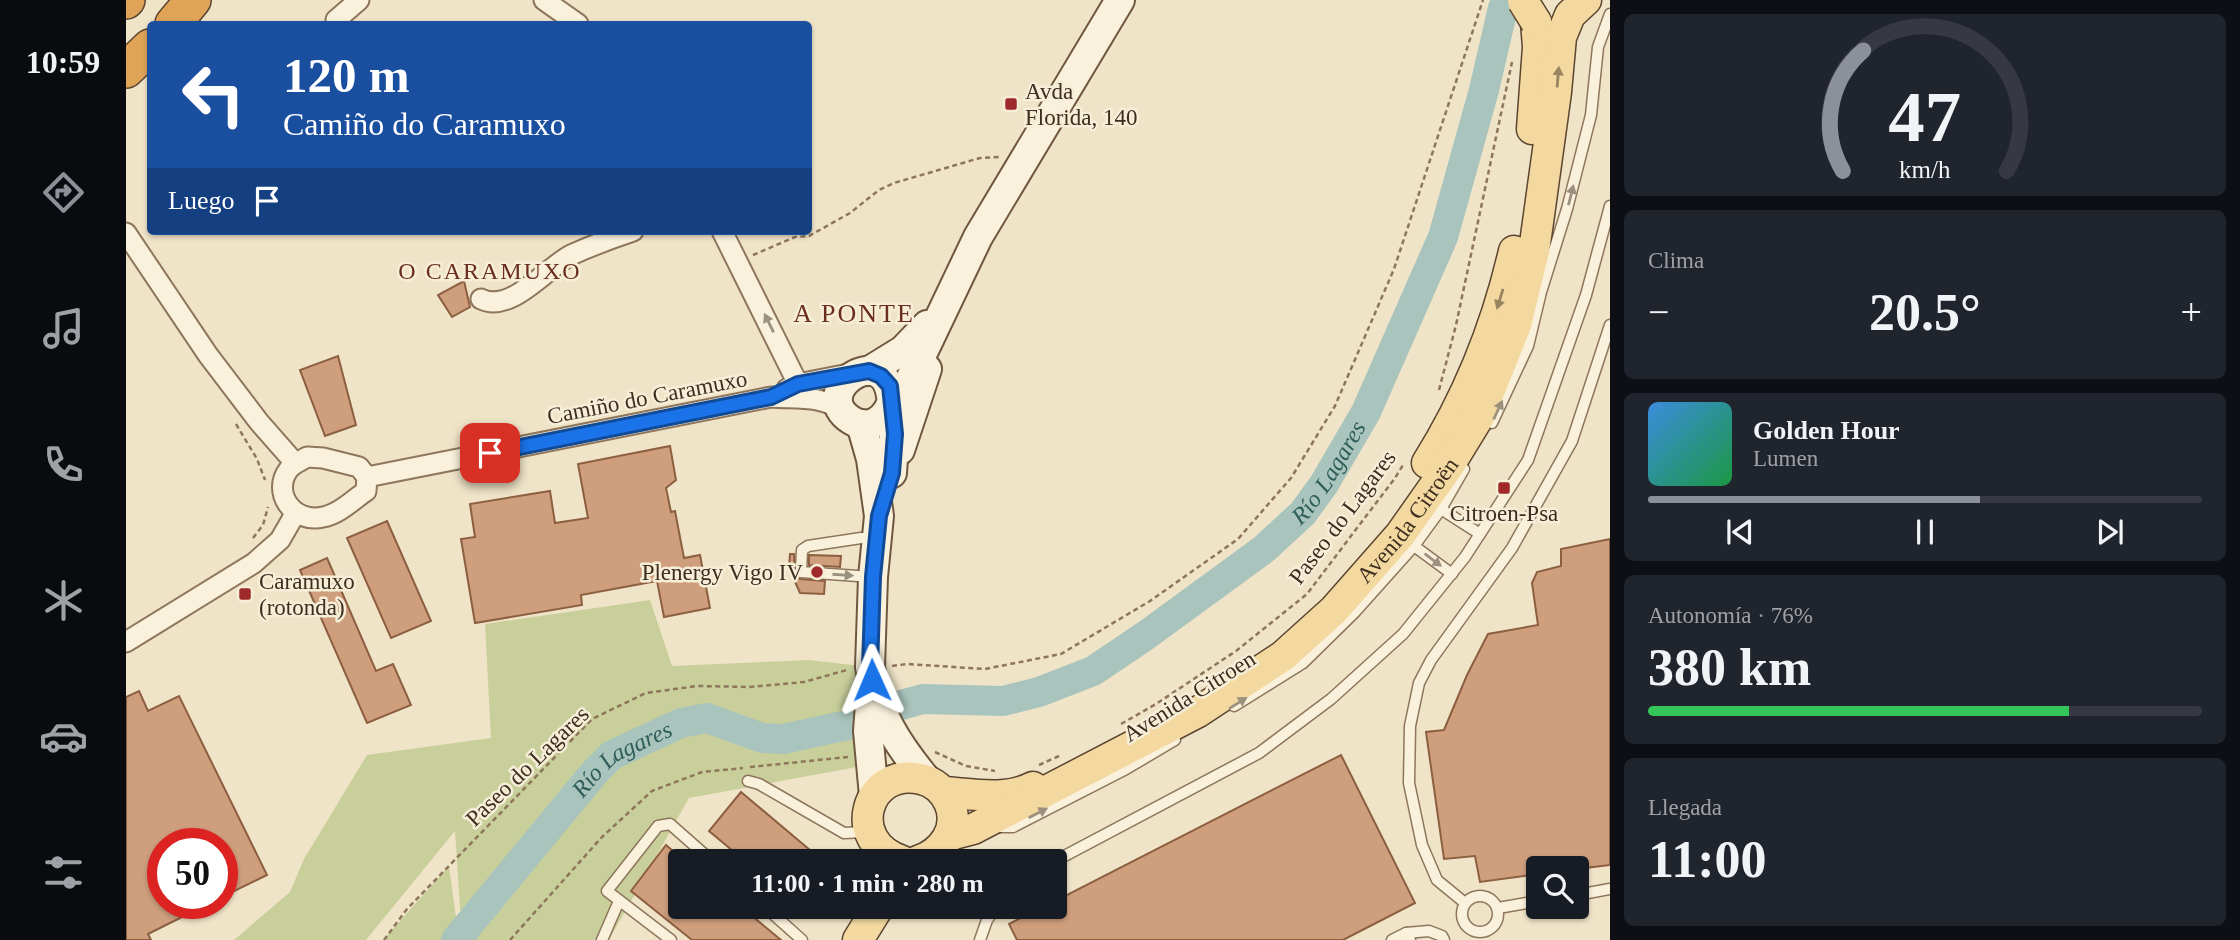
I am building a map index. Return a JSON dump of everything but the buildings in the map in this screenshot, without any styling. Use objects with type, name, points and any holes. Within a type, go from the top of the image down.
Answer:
[{"type":"highway","points":[[176,21],[193,0]]},
{"type":"highway","points":[[126,71],[147,50]]},
{"type":"main road","points":[[1531,7],[1559,8],[1573,6],[1585,0]]},
{"type":"main road","name":"Avenida Citroën","points":[[940,849],[962,832],[1198,712],[1283,656],[1334,610],[1400,535],[1450,464],[1480,415],[1516,325],[1534,251],[1561,37],[1570,15],[1585,0]]},
{"type":"main road","points":[[851,418],[872,424],[882,419],[892,400],[907,386],[978,237],[1118,2]]},
{"type":"main road","name":"Avenida Citroën","points":[[1391,519],[1443,437],[1481,360],[1514,254],[1534,112],[1538,47],[1531,7]]},
{"type":"main road","points":[[1549,145],[1552,200],[1550,263]]},
{"type":"main road","points":[[878,527],[872,459],[839,401],[840,390],[845,380],[903,350],[943,308]]},
{"type":"main road","points":[[869,843],[867,819],[874,796],[877,726],[870,667],[873,577],[878,527],[892,473],[942,323],[943,308]]},
{"type":"main road","points":[[861,372],[881,376],[890,386],[895,434],[892,473]]},
{"type":"main road","name":"Avenida Citroen","points":[[874,796],[884,785],[911,776],[935,786],[987,796],[1023,792],[1111,746],[1273,643],[1327,594],[1391,519]]},
{"type":"main road","points":[[877,726],[951,805],[962,832]]},
{"type":"main road","points":[[847,940],[853,919]]},
{"type":"main road","points":[[858,940],[871,919]]},
{"type":"street","points":[[336,21],[359,0]]},
{"type":"street","points":[[544,0],[574,21]]},
{"type":"street","points":[[126,233],[208,355],[259,422],[295,463]]},
{"type":"street","points":[[481,299],[487,302],[511,296],[530,287],[570,256],[623,235]]},
{"type":"street","points":[[724,235],[798,384]]},
{"type":"street","name":"Camiño do Caramuxo","points":[[771,397],[798,384],[861,372]]},
{"type":"street","name":"Camiño do Caramuxo","points":[[368,477],[771,397],[817,399],[835,405],[851,418]]},
{"type":"street","points":[[307,457],[359,467],[368,477],[366,491],[346,506],[324,517],[309,518],[295,514],[287,505],[284,480],[288,470],[307,457]]},
{"type":"street","points":[[126,642],[254,563],[280,540],[295,514]]},
{"type":"lane","points":[[1486,433],[1528,345],[1591,116],[1598,47],[1610,13]]},
{"type":"lane","points":[[1067,855],[1259,753],[1331,699],[1403,634],[1452,574],[1528,460],[1586,295],[1610,206]]},
{"type":"lane","points":[[1465,903],[1437,880],[1422,845],[1409,783],[1410,726],[1419,683],[1431,660],[1512,548],[1572,441],[1610,325]]},
{"type":"lane","points":[[1221,713],[1303,663],[1355,612],[1414,546],[1441,509],[1467,464]]},
{"type":"lane","points":[[1441,509],[1480,534]]},
{"type":"lane","points":[[873,577],[801,572],[802,550],[808,546],[861,538],[878,527]]},
{"type":"lane","points":[[1414,546],[1452,574]]},
{"type":"lane","points":[[962,832],[1013,827],[1126,769],[1185,734]]},
{"type":"lane","points":[[748,781],[759,784],[844,833],[869,843]]},
{"type":"lane","points":[[671,940],[607,891],[658,826],[670,824],[698,849]]},
{"type":"lane","points":[[1589,893],[1610,889]]},
{"type":"lane","points":[[1482,895],[1492,899],[1498,908],[1497,923],[1482,936],[1464,922],[1462,912],[1465,903],[1473,897],[1482,895]]},
{"type":"lane","points":[[602,940],[619,901]]},
{"type":"lane","points":[[1498,908],[1526,903]]},
{"type":"lane","points":[[779,919],[802,940]]},
{"type":"lane","points":[[980,940],[989,919]]},
{"type":"lane","points":[[1392,940],[1429,931],[1442,936],[1444,940]]},
{"type":"path","name":"Paseo do Lagares","points":[[384,940],[407,909],[592,719],[646,693],[697,686],[749,687],[804,682],[907,664],[985,669],[1061,654],[1150,601],[1238,539],[1291,478],[1335,405],[1394,269],[1483,0]]},
{"type":"path","points":[[1436,398],[1456,326],[1509,70],[1514,57]]},
{"type":"path","points":[[812,234],[894,183],[981,159],[1004,157]]},
{"type":"path","points":[[737,261],[796,237],[811,235]]},
{"type":"path","points":[[235,422],[257,459],[267,486]]},
{"type":"path","name":"Paseo do Lagares","points":[[1120,725],[1236,651],[1307,594],[1395,478],[1409,455]]},
{"type":"path","points":[[248,545],[263,525],[269,507]]},
{"type":"path","points":[[929,748],[966,766],[1000,772]]},
{"type":"path","points":[[1040,765],[1062,755]]},
{"type":"green space","points":[[650,600],[672,666],[809,660],[870,667],[857,767],[689,798],[609,940],[462,940],[455,831],[366,940],[234,940],[290,892],[304,859],[367,755],[491,738],[485,624]]},
{"type":"green space","points":[[449,866],[459,940],[383,940]]},
{"type":"waterway","name":"Río Lagares","points":[[901,705],[923,699],[1003,701],[1039,692],[1093,671],[1264,549],[1303,513],[1324,484],[1366,412],[1443,237],[1484,90],[1503,8],[1509,0]]},
{"type":"waterway","name":"Río Lagares","points":[[456,940],[594,773],[612,755],[681,723],[707,718],[762,738],[783,739],[852,724]]},
{"type":"place","name":"Avda Florida, 140","points":[[1011,104]]},
{"type":"place","name":"Citroen-Psa","points":[[1504,488]]},
{"type":"place","name":"Plenergy Vigo IV","points":[[817,572]]},
{"type":"place","name":"Caramuxo (rotonda)","points":[[245,594]]},
{"type":"district","name":"O CARAMUXO","points":[[490,271]]},
{"type":"district","name":"A PONTE","points":[[854,313]]},
{"type":"route","points":[[490,453],[771,397],[798,384],[869,371],[881,376],[890,386],[895,434],[892,473],[879,516],[873,577],[870,667],[872,680]]}]
